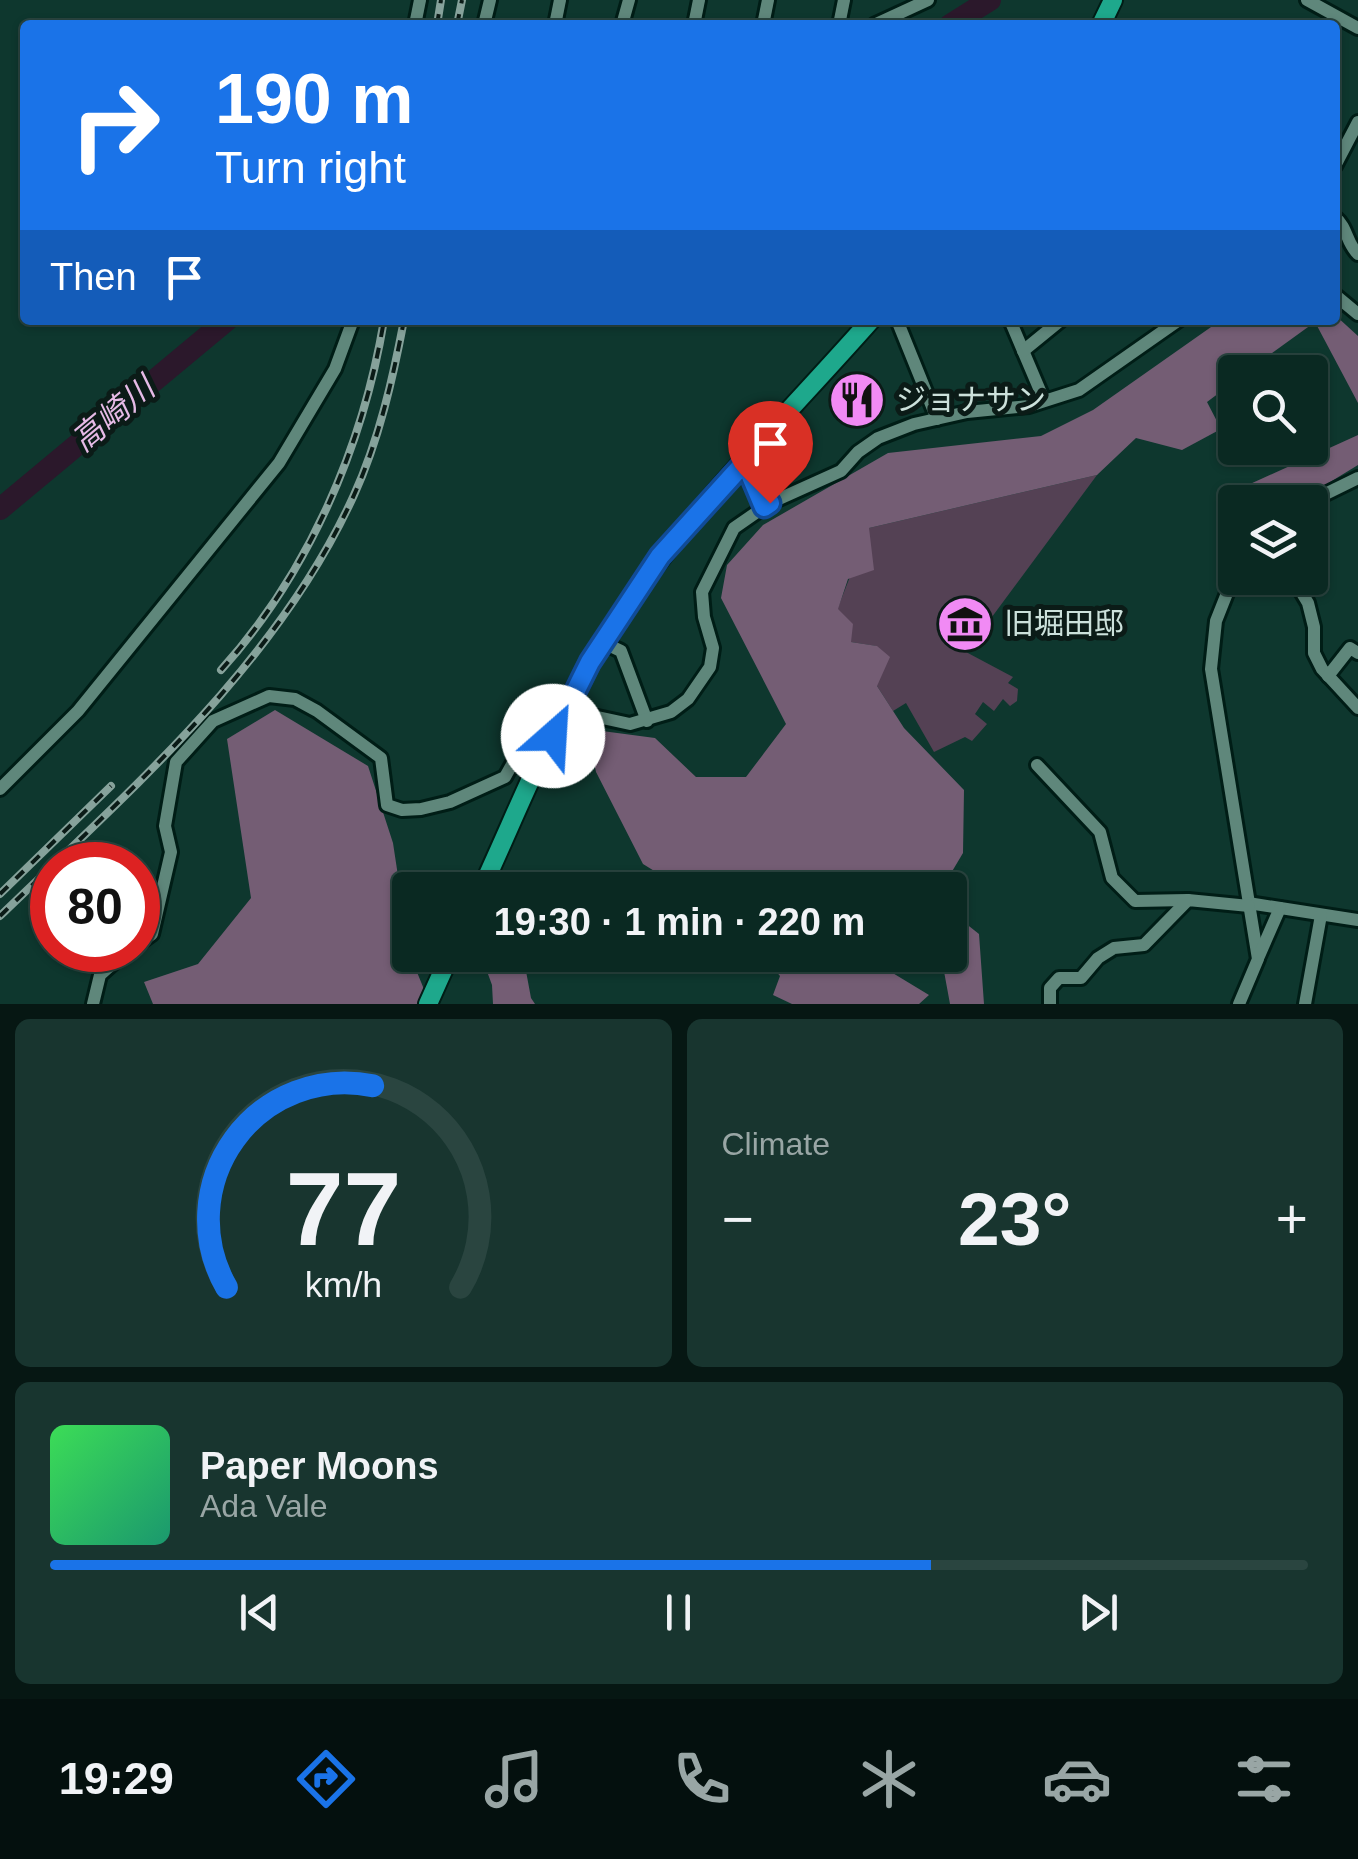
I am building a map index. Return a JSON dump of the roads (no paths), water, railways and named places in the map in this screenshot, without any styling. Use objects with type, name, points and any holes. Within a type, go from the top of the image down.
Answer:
[{"type":"highway","points":[[489,872],[568,705],[602,642],[660,556],[868,325]]},
{"type":"highway","points":[[428,1004],[442,972]]},
{"type":"street","points":[[884,20],[928,0]]},
{"type":"street","points":[[1308,0],[1358,28]]},
{"type":"street","points":[[1340,156],[1357,124]]},
{"type":"street","points":[[1340,222],[1358,254]]},
{"type":"street","points":[[0,789],[78,711],[279,462],[336,369],[351,325]]},
{"type":"street","points":[[899,325],[937,419]]},
{"type":"street","points":[[1012,325],[1044,400]]},
{"type":"street","points":[[1023,351],[1055,325]]},
{"type":"street","points":[[160,898],[170,852],[165,826],[167,798],[176,762],[213,721],[269,696],[295,699],[381,758],[387,805],[402,810],[450,802],[505,777],[542,699],[554,698],[610,722],[630,724],[672,712],[688,700],[710,667],[713,648],[702,592],[734,528],[764,507],[841,471],[878,438],[937,419],[1029,406],[1079,390],[1172,325]]},
{"type":"street","points":[[745,462],[764,507]]},
{"type":"street","points":[[1328,492],[1358,478]]},
{"type":"street","points":[[1226,595],[1216,621],[1211,669],[1258,959]]},
{"type":"street","points":[[1303,595],[1314,627],[1314,653],[1328,676],[1358,708]]},
{"type":"street","points":[[602,642],[620,651],[647,721]]},
{"type":"street","points":[[1328,676],[1350,648],[1358,653]]},
{"type":"street","points":[[1037,764],[1100,832],[1112,878],[1135,901],[1249,904],[1358,920]]},
{"type":"street","points":[[1050,1004],[1050,988],[1058,978],[1081,978],[1098,958],[1114,948],[1144,944],[1188,900]]},
{"type":"street","points":[[1239,1004],[1280,908]]},
{"type":"street","points":[[1305,1004],[1321,915]]},
{"type":"street","points":[[93,1004],[102,972]]},
{"type":"waterway","name":"高崎川","points":[[958,20],[990,0]]},
{"type":"waterway","name":"高崎川","points":[[0,509],[221,325]]},
{"type":"railway","points":[[438,20],[441,0]]},
{"type":"railway","points":[[458,20],[462,0]]},
{"type":"railway","points":[[221,670],[280,593],[327,507],[362,415],[383,325]]},
{"type":"railway","points":[[0,916],[149,772],[243,669],[285,614],[322,556],[363,474],[384,409],[403,325]]},
{"type":"railway","points":[[0,894],[111,786]]},
{"type":"place","name":"ジョナサン","points":[[857,400]]},
{"type":"place","name":"旧堀田邸","points":[[965,624]]}]
